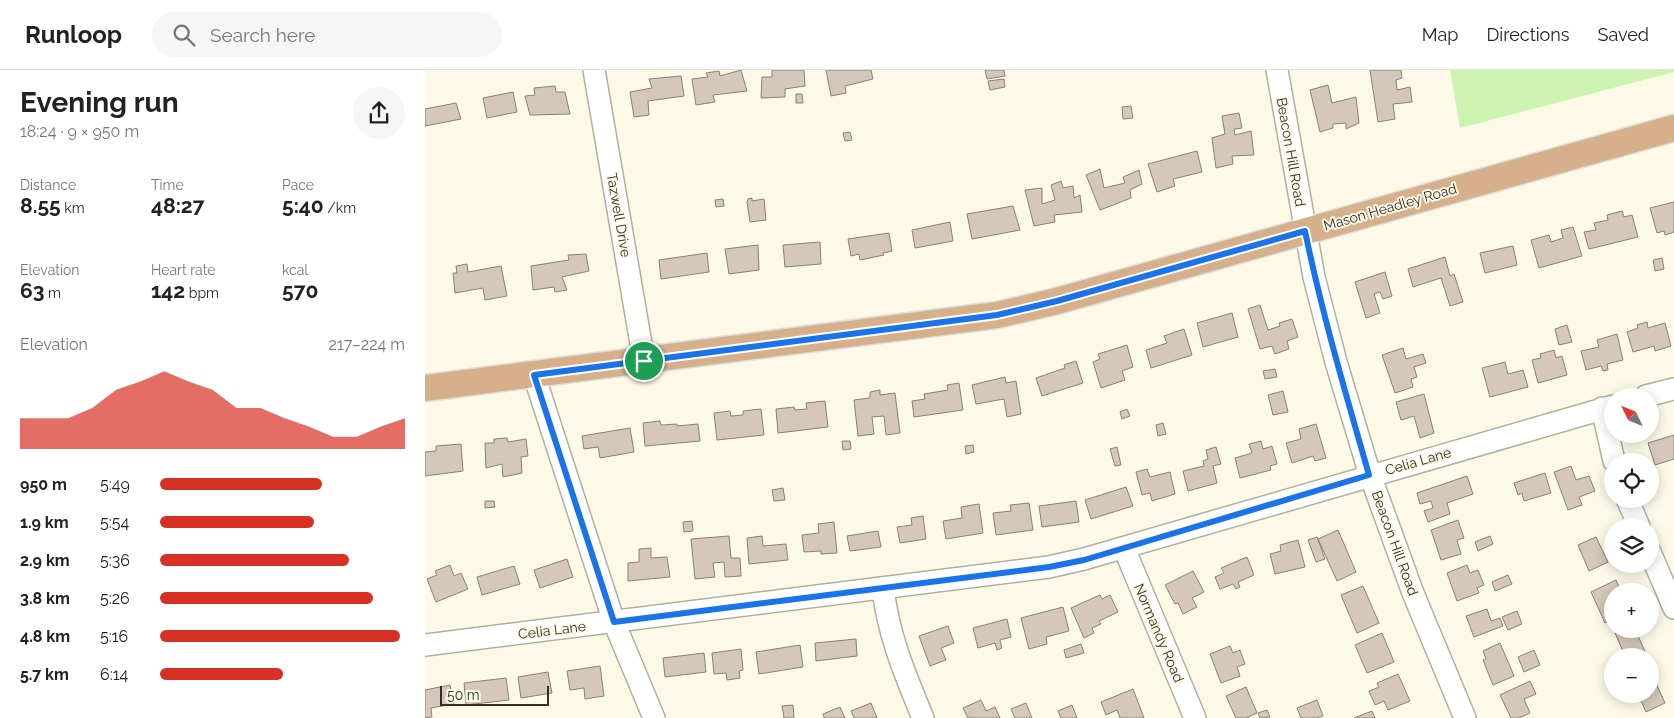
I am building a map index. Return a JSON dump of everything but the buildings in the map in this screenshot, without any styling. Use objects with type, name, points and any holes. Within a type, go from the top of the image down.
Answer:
[{"type":"main road","name":"Mason Headley Road","points":[[425,388],[997,315],[1057,301],[1674,128]]},
{"type":"street","name":"Tazwell Drive","points":[[594,70],[644,361]]},
{"type":"street","name":"Beacon Hill Road","points":[[1277,70],[1314,277],[1336,362],[1369,475],[1413,593],[1465,718]]},
{"type":"street","points":[[534,375],[614,622],[654,718]]},
{"type":"street","points":[[1659,393],[1674,389]]},
{"type":"street","name":"Celia Lane","points":[[425,645],[1049,567],[1124,548],[1604,408]]},
{"type":"street","name":"Normandy Road","points":[[1124,548],[1195,718]]},
{"type":"street","points":[[1659,573],[1674,608]]},
{"type":"street","points":[[883,589],[887,620],[894,645],[923,718]]},
{"type":"green space","points":[[1450,70],[1674,70],[1674,72],[1460,128]]},
{"type":"route","points":[[1305,231],[1314,277],[1336,362],[1369,475],[1084,560],[1049,567],[614,622],[534,375],[644,361],[997,315],[1057,301],[1305,231]]}]
